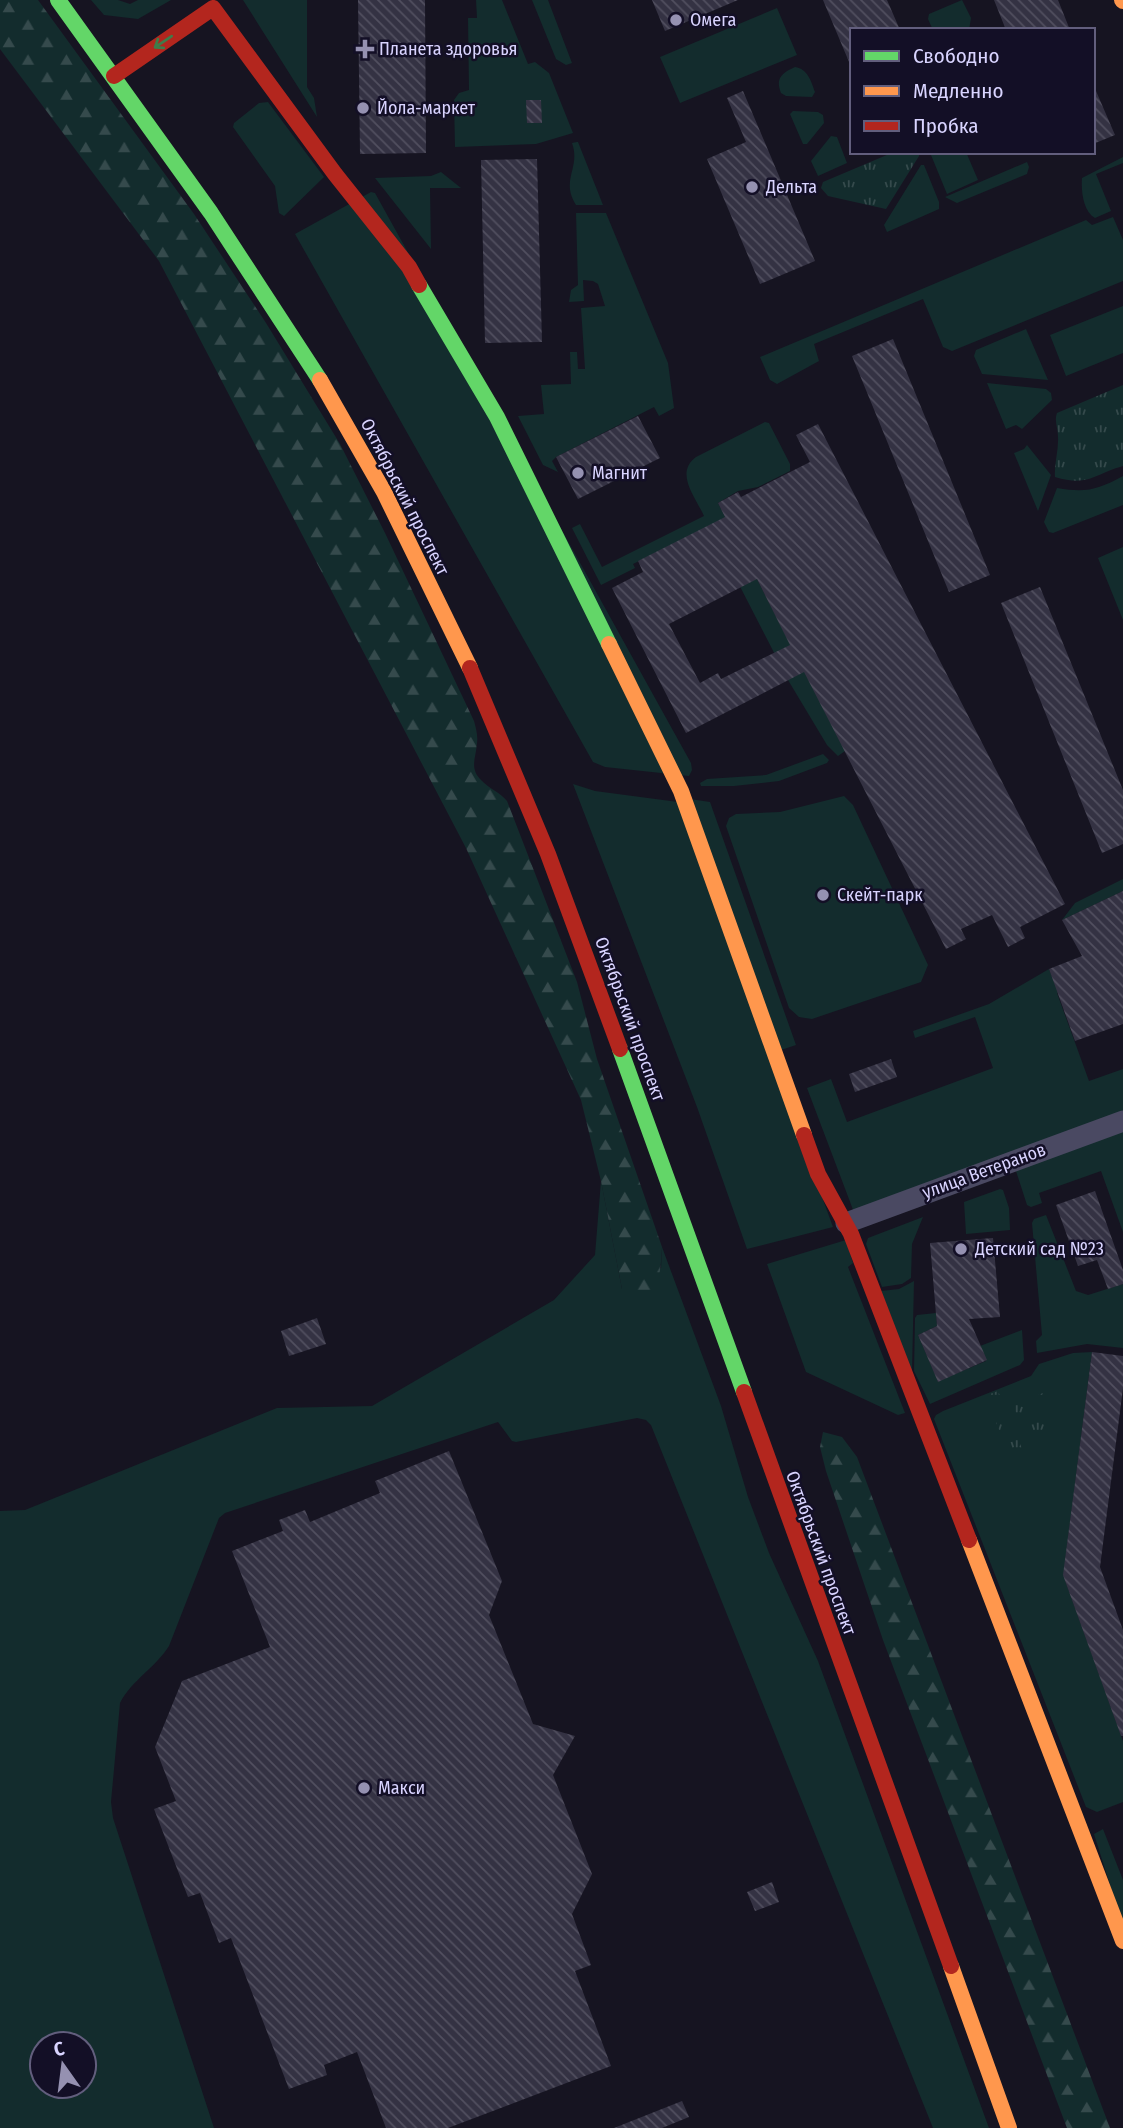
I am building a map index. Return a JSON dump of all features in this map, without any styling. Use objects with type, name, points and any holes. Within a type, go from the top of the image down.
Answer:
[{"type":"main road","name":"Октябрьский проспект","points":[[58,0],[205,201],[278,311],[352,434],[490,712],[572,916],[1009,2128]]},
{"type":"main road","points":[[114,76],[213,8],[335,174],[409,267],[497,416],[681,791],[808,1148],[818,1174],[846,1223],[1123,1941]]},
{"type":"street","name":"улица Ветеранов","points":[[846,1223],[1123,1121]]},
{"type":"green space","points":[[0,0],[38,0],[194,214],[266,323],[340,444],[385,533],[474,721],[477,738],[474,763],[477,776],[507,801],[577,982],[597,1059],[662,1247],[657,1283],[645,1302],[636,1301],[622,1289],[601,1181],[581,1100],[466,848],[159,261],[0,49]]},
{"type":"green space","points":[[91,0],[118,0],[130,4],[138,0],[171,0],[138,19],[104,15]]},
{"type":"green space","points":[[243,0],[307,0],[307,87],[314,98],[317,117]]},
{"type":"green space","points":[[476,0],[502,0],[528,64],[535,62],[549,73],[573,133],[536,144],[455,147],[454,100],[459,93],[469,90],[468,18],[477,18]]},
{"type":"green space","points":[[532,0],[548,0],[572,63],[566,65],[556,59]]},
{"type":"green space","points":[[962,0],[971,18],[969,28],[932,28],[929,14]]},
{"type":"green space","points":[[777,8],[797,55],[680,103],[660,57]]},
{"type":"green space","points":[[795,67],[808,76],[815,92],[812,97],[786,96],[781,93],[779,80],[786,71]]},
{"type":"green space","points":[[268,102],[324,177],[284,216],[279,213],[275,186],[233,127],[234,123],[259,103]]},
{"type":"green space","points":[[793,111],[818,112],[823,115],[824,123],[807,144],[803,144],[790,114]]},
{"type":"green space","points":[[831,136],[837,137],[847,163],[818,176],[811,161]]},
{"type":"green space","points":[[578,142],[603,205],[576,205],[572,196],[572,143]]},
{"type":"green space","points":[[889,154],[919,154],[886,209],[828,196],[821,188],[823,182]]},
{"type":"green space","points":[[967,154],[978,180],[947,194],[931,155]]},
{"type":"green space","points":[[1123,157],[1123,163],[1096,174],[1111,211],[1095,218],[1085,206],[1082,178]]},
{"type":"green space","points":[[1027,162],[1027,174],[957,203],[945,197]]},
{"type":"green space","points":[[921,165],[924,165],[939,202],[939,209],[887,232],[884,225]]},
{"type":"green space","points":[[441,172],[461,188],[430,188],[431,249],[375,178],[431,176]]},
{"type":"green space","points":[[371,192],[375,193],[691,763],[689,776],[605,767],[593,762],[295,234]]},
{"type":"green space","points":[[576,213],[606,213],[668,363],[674,408],[659,416],[654,407],[556,457],[552,461],[558,472],[543,465],[518,416],[544,414],[541,385],[571,384],[570,352],[577,352],[578,369],[585,369],[581,308],[605,306],[598,284],[593,281],[583,280],[584,301],[569,302],[571,290],[578,285]]},
{"type":"green space","points":[[1113,217],[1123,240],[1123,281],[952,351],[943,347],[923,299],[814,344],[819,361],[777,384],[770,380],[760,357],[1086,220],[1092,225]]},
{"type":"green space","points":[[1123,306],[1123,353],[1066,376],[1050,335]]},
{"type":"green space","points":[[1026,329],[1048,380],[982,374],[974,356],[976,350]]},
{"type":"green space","points":[[987,383],[1046,389],[1051,393],[1052,400],[1022,429],[1016,425],[1006,429]]},
{"type":"green space","points":[[1123,385],[1123,466],[1084,480],[1055,477],[1057,413]]},
{"type":"green space","points":[[765,422],[769,423],[790,464],[790,471],[758,487],[738,491],[718,503],[845,751],[838,756],[827,745],[788,680],[709,526],[633,564],[635,568],[601,585],[572,528],[580,524],[602,567],[704,516],[689,486],[687,470],[690,463],[696,457]]},
{"type":"green space","points":[[1027,445],[1051,475],[1038,511],[1014,453]]},
{"type":"green space","points":[[1123,476],[1123,505],[1053,533],[1049,532],[1044,522],[1057,488],[1091,489]]},
{"type":"green space","points":[[1123,547],[1123,620],[1098,558]]},
{"type":"green space","points":[[823,754],[829,760],[827,763],[779,781],[734,786],[701,786],[700,783],[707,779],[766,775]]},
{"type":"green space","points":[[573,784],[595,791],[678,802],[833,1227],[747,1249],[697,1107]]},
{"type":"green space","name":"Скейт-парк","points":[[844,796],[853,805],[928,965],[921,982],[812,1019],[799,1017],[789,1008],[726,826],[729,818],[736,814],[780,812]]},
{"type":"green space","points":[[690,799],[710,802],[796,1045],[778,1051]]},
{"type":"green space","points":[[1123,879],[1123,891],[1062,920],[1075,903]]},
{"type":"green space","points":[[1049,969],[1055,984],[1123,969],[1057,993],[1089,1081],[1123,1069],[1123,1117],[855,1215],[807,1088],[831,1079],[847,1122],[993,1068],[975,1017],[915,1038],[913,1031],[989,1004]]},
{"type":"green space","points":[[1123,1126],[1123,1232],[1101,1171],[1039,1193],[1042,1203],[1031,1207],[1027,1205],[1015,1168]]},
{"type":"green space","points":[[601,1181],[622,1289],[661,1268],[662,1247],[721,1406],[748,1497],[769,1553],[818,1661],[989,2128],[933,2128],[651,1425],[646,1420],[637,1418],[516,1442],[512,1441],[498,1422],[225,1513],[219,1518],[169,1646],[120,1703],[111,1802],[113,1818],[214,2128],[0,2128],[0,1511],[25,1510],[277,1408],[372,1406],[554,1300],[595,1255]]},
{"type":"green space","points":[[1003,1190],[1009,1208],[1010,1230],[966,1234],[964,1202]]},
{"type":"green space","points":[[1046,1215],[1076,1291],[1088,1295],[1123,1284],[1123,1348],[1087,1344],[1037,1353],[1036,1341],[1042,1335],[1032,1223],[1034,1219]]},
{"type":"green space","points":[[923,1217],[912,1244],[911,1278],[902,1284],[882,1287],[866,1244],[868,1238]]},
{"type":"green space","points":[[846,1240],[853,1263],[848,1267],[905,1413],[898,1415],[806,1372],[767,1264]]},
{"type":"green space","points":[[914,1281],[912,1372],[881,1291],[899,1289]]},
{"type":"green space","points":[[936,1313],[937,1326],[918,1335],[938,1381],[986,1361],[980,1346],[1022,1330],[1024,1360],[1020,1365],[930,1404],[914,1371],[915,1318],[917,1315]]},
{"type":"green space","points":[[1092,1352],[1065,1562],[1100,1567],[1065,1580],[1123,1741],[1123,1802],[1097,1812],[1086,1807],[934,1419],[943,1411],[1031,1376],[1039,1364],[1073,1353]]},
{"type":"green space","points":[[1052,1389],[1044,1429],[1025,1436],[1013,1406]]},
{"type":"green space","points":[[998,1391],[1023,1451],[1010,1456],[985,1396]]},
{"type":"green space","points":[[823,1432],[842,1437],[857,1457],[1110,2128],[1067,2128],[883,1640],[826,1471],[820,1447]]},
{"type":"green space","points":[[1103,1829],[1123,1880],[1123,1926],[1094,1834]]},
{"type":"building","points":[[358,0],[425,0],[426,153],[360,154]]},
{"type":"building","name":"Омега","points":[[652,0],[738,0],[665,31]]},
{"type":"building","points":[[823,0],[887,0],[899,28],[850,28],[850,64]]},
{"type":"building","points":[[994,0],[1058,0],[1069,28],[1005,28]]},
{"type":"building","points":[[1095,89],[1115,135],[1095,143]]},
{"type":"building","name":"Дельта","points":[[743,91],[815,261],[760,284],[707,159],[746,142],[727,98]]},
{"type":"building","points":[[526,100],[541,100],[542,123],[527,123]]},
{"type":"building","points":[[537,159],[542,342],[485,343],[481,160]]},
{"type":"building","points":[[893,339],[990,575],[949,592],[852,356]]},
{"type":"building","points":[[638,416],[660,458],[578,499],[556,457]]},
{"type":"building","points":[[818,424],[1065,904],[1020,927],[1025,938],[1008,947],[992,915],[961,929],[966,939],[946,949],[804,672],[686,733],[612,588],[643,572],[638,561],[725,517],[718,503],[738,492],[741,497],[810,462],[796,435]],"holes":[[[757,579],[790,645],[721,679],[718,673],[700,683],[669,624]]]},
{"type":"building","points":[[1040,587],[1123,790],[1123,844],[1102,853],[1001,603]]},
{"type":"building","points":[[1123,891],[1123,1024],[1075,1041],[1049,969],[1082,956],[1062,920]]},
{"type":"building","points":[[891,1059],[897,1077],[855,1092],[849,1074]]},
{"type":"building","points":[[1095,1191],[1123,1270],[1123,1284],[1108,1289],[1097,1260],[1078,1266],[1056,1205]]},
{"type":"building","points":[[993,1238],[1000,1317],[969,1319],[987,1360],[938,1382],[918,1335],[937,1326],[930,1243]]},
{"type":"building","points":[[317,1318],[326,1344],[289,1356],[281,1331]]},
{"type":"building","points":[[1092,1352],[1123,1356],[1123,1388],[1100,1567],[1123,1630],[1123,1736],[1063,1575]]},
{"type":"building","name":"Макси","points":[[449,1451],[502,1581],[489,1615],[533,1724],[575,1736],[553,1775],[592,1874],[572,1914],[591,1965],[575,1971],[611,2066],[448,2128],[386,2128],[357,2052],[324,2065],[327,2075],[289,2089],[231,1938],[219,1943],[200,1893],[188,1897],[154,1809],[176,1801],[155,1747],[182,1681],[270,1647],[232,1551],[283,1531],[279,1520],[305,1510],[310,1522],[380,1493],[375,1481]]},
{"type":"building","points":[[772,1882],[779,1902],[755,1911],[747,1892]]},
{"type":"building","points":[[682,2101],[689,2117],[662,2128],[614,2128]]},
{"type":"traffic: fast","points":[[58,0],[211,213],[320,380]]},
{"type":"traffic: fast","points":[[419,285],[497,417],[609,644]]},
{"type":"traffic: fast","points":[[620,1049],[744,1392]]},
{"type":"traffic: slow","points":[[320,380],[384,492],[470,668]]},
{"type":"traffic: slow","points":[[609,644],[681,791],[804,1135]]},
{"type":"traffic: slow","points":[[969,1540],[1123,1941]]},
{"type":"traffic: slow","points":[[951,1966],[1009,2128]]},
{"type":"traffic: jam","points":[[114,76],[213,8],[335,174],[409,267],[419,285]]},
{"type":"traffic: jam","points":[[470,668],[548,854],[620,1049]]},
{"type":"traffic: jam","points":[[804,1135],[818,1174],[851,1234],[969,1540]]},
{"type":"traffic: jam","points":[[744,1392],[951,1966]]},
{"type":"place","name":"Омега","points":[[676,20]]},
{"type":"place","name":"Планета здоровья","points":[[365,49]]},
{"type":"place","name":"Йола-маркет","points":[[363,108]]},
{"type":"place","name":"Дельта","points":[[752,187]]},
{"type":"place","name":"Магнит","points":[[578,473]]},
{"type":"place","name":"Скейт-парк","points":[[823,895]]},
{"type":"place","name":"Детский сад №23","points":[[961,1249]]},
{"type":"place","name":"Макси","points":[[364,1788]]}]
